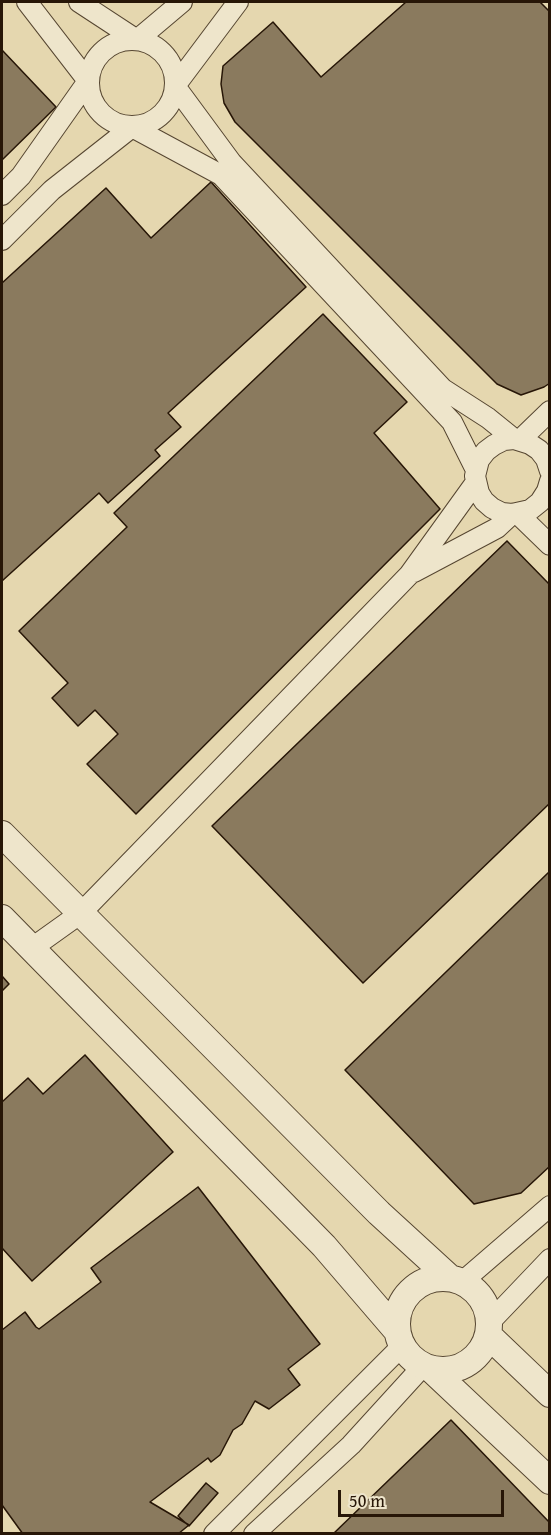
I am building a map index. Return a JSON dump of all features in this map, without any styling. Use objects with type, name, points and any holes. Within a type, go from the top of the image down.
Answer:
[{"type":"street","points":[[27,2],[88,81]]},
{"type":"street","points":[[79,2],[137,40]]},
{"type":"street","points":[[137,40],[182,2]]},
{"type":"street","points":[[238,2],[176,86],[166,110],[154,121],[140,126],[126,127],[112,122],[95,107],[88,90],[88,81],[92,66],[105,49],[124,40],[137,40],[154,45],[166,56],[173,69],[176,86],[231,162],[443,389],[517,440]]},
{"type":"street","points":[[2,195],[21,176],[88,81]]},
{"type":"street","points":[[2,240],[52,190],[132,126]]},
{"type":"street","points":[[132,126],[221,175],[452,422],[476,476],[479,493],[492,508],[502,513],[515,514],[530,510],[540,502],[547,491],[549,481]]},
{"type":"street","points":[[517,440],[549,411]]},
{"type":"street","points":[[32,948],[81,913],[409,575],[476,476],[479,460],[486,451],[504,440],[517,440],[539,450],[546,459],[549,470]]},
{"type":"street","points":[[515,514],[549,545]]},
{"type":"street","points":[[409,575],[497,528],[515,514]]},
{"type":"street","points":[[2,834],[379,1213],[456,1280],[473,1289],[487,1310],[489,1329],[549,1394]]},
{"type":"street","points":[[2,918],[324,1246],[399,1338],[411,1358],[427,1368],[549,1481]]},
{"type":"street","points":[[214,1533],[399,1338],[397,1316],[402,1303],[411,1291],[422,1282],[436,1278],[456,1280],[549,1206]]},
{"type":"street","points":[[427,1368],[447,1371],[473,1360],[483,1348],[489,1329],[549,1259]]},
{"type":"street","points":[[254,1533],[351,1445],[427,1368]]},
{"type":"building","points":[[406,2],[540,2],[550,12],[550,383],[521,395],[497,384],[235,122],[224,103],[221,84],[223,66],[273,22],[321,77]]},
{"type":"building","points":[[2,50],[56,107],[2,160]]},
{"type":"building","points":[[211,182],[306,287],[168,413],[181,427],[155,450],[160,456],[108,503],[99,493],[2,581],[2,283],[106,188],[151,238]]},
{"type":"building","points":[[323,314],[407,402],[374,433],[440,509],[136,814],[87,764],[118,734],[95,710],[78,726],[52,698],[68,683],[19,631],[127,527],[114,513]]},
{"type":"building","points":[[507,541],[550,585],[550,803],[363,983],[212,826]]},
{"type":"building","points":[[550,871],[550,1166],[521,1193],[474,1204],[345,1070]]},
{"type":"building","points":[[2,976],[9,984],[2,991]]},
{"type":"building","points":[[85,1055],[173,1152],[32,1281],[2,1248],[2,1102],[28,1078],[43,1094]]},
{"type":"building","points":[[198,1187],[320,1344],[288,1369],[300,1385],[269,1409],[255,1401],[242,1424],[233,1430],[220,1455],[211,1462],[208,1458],[150,1502],[189,1525],[178,1534],[23,1534],[2,1505],[2,1330],[25,1312],[39,1329],[101,1282],[91,1268]]},
{"type":"building","points":[[451,1420],[550,1523],[550,1534],[333,1534]]},
{"type":"building","points":[[206,1483],[218,1493],[189,1526],[178,1516]]}]
